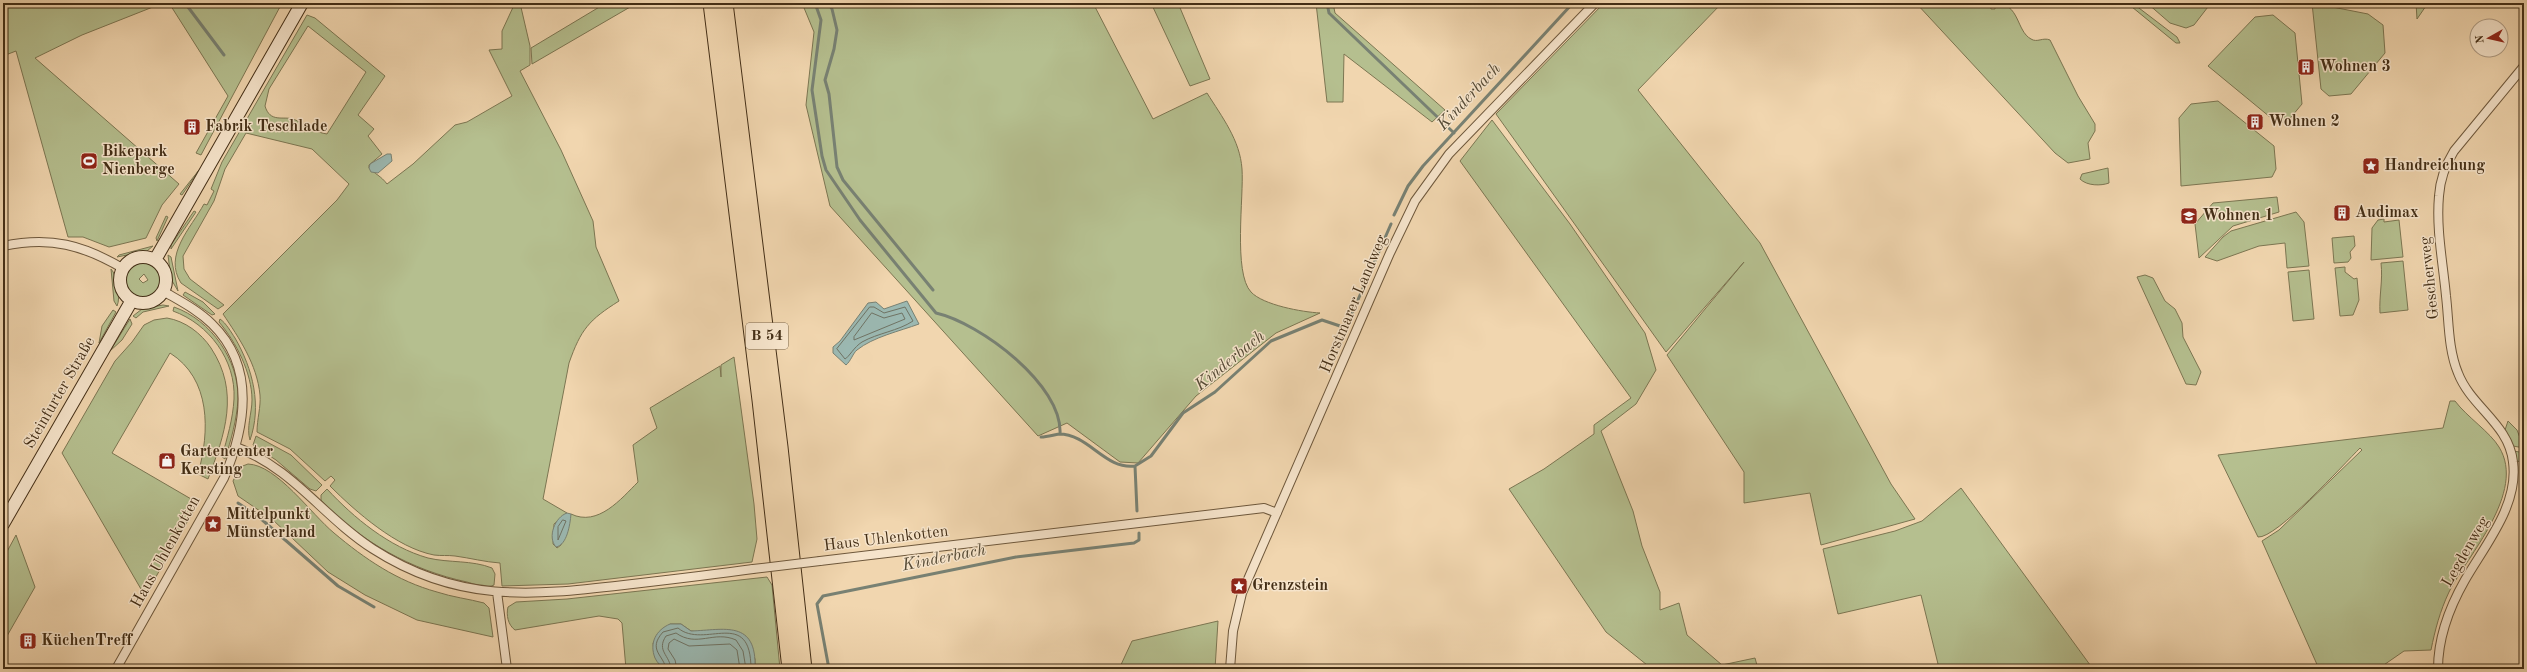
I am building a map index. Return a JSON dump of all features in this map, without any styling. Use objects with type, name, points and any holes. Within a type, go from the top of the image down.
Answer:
[{"type":"highway","name":"B 54","points":[[712,3],[771,489],[790,669]]},
{"type":"highway","name":"B 54","points":[[726,3],[780,447],[804,669]]},
{"type":"main road","points":[[155,260],[302,3]]},
{"type":"main road","points":[[140,258],[155,260],[163,269],[166,276],[164,291],[158,298],[150,302],[141,303],[132,300],[121,286],[124,269],[132,260],[140,258]]},
{"type":"main road","name":"Steinfurter Straße","points":[[3,524],[132,300]]},
{"type":"street","name":"Horstmarer Landweg","points":[[1230,669],[1237,609],[1390,253],[1415,202],[1449,154],[1595,3]]},
{"type":"street","name":"Gescherweg","points":[[2510,449],[2495,422],[2466,390],[2458,373],[2451,348],[2441,243],[2439,196],[2444,171],[2454,151],[2524,66]]},
{"type":"street","points":[[3,246],[33,241],[67,244],[93,252],[124,269]]},
{"type":"street","name":"Haus Uhlenkotten","points":[[116,669],[221,484],[236,447],[242,422],[244,394],[239,368],[232,352],[211,323],[164,291]]},
{"type":"street","name":"Haus Uhlenkotten","points":[[236,447],[272,463],[341,527],[390,560],[438,580],[497,592],[532,594],[563,592],[1264,508],[1277,513]]},
{"type":"street","name":"Legdenweg","points":[[2438,669],[2438,653],[2448,614],[2464,582],[2502,518],[2510,494],[2514,468],[2510,449]]},
{"type":"street","points":[[497,592],[507,669]]},
{"type":"green space","points":[[3,3],[163,3],[82,35],[35,58],[179,184],[162,205],[146,238],[109,247],[83,237],[68,237],[16,51],[3,56]]},
{"type":"green space","points":[[169,3],[282,3],[201,155],[196,153],[228,96]]},
{"type":"green space","points":[[515,3],[520,3],[530,46],[530,65],[520,71],[561,150],[593,221],[596,247],[619,301],[600,314],[587,326],[573,351],[569,363],[543,499],[567,513],[554,524],[553,544],[557,548],[561,545],[571,514],[581,517],[590,517],[600,514],[616,503],[638,482],[633,445],[657,428],[650,408],[720,366],[721,377],[721,365],[734,357],[754,504],[757,539],[752,562],[568,584],[502,586],[500,563],[455,556],[434,555],[406,545],[378,528],[340,496],[330,486],[335,480],[331,476],[325,481],[290,449],[257,432],[260,395],[255,373],[246,352],[223,314],[337,200],[349,184],[312,149],[246,133],[225,169],[214,201],[183,256],[184,269],[190,279],[224,305],[218,309],[181,283],[176,273],[175,262],[177,252],[186,232],[204,204],[207,205],[214,191],[211,189],[222,162],[307,15],[315,18],[385,76],[358,115],[374,129],[368,136],[382,154],[369,165],[369,168],[387,184],[413,164],[455,125],[467,122],[512,96],[489,50],[502,49],[502,31]],"holes":[[[308,26],[366,72],[327,134],[318,132],[293,119],[273,117],[267,111],[265,106],[269,89]]]},
{"type":"green space","points":[[606,3],[637,3],[532,64],[531,48]]},
{"type":"green space","points":[[802,3],[1093,3],[1153,119],[1207,93],[1229,129],[1241,158],[1242,181],[1240,234],[1242,269],[1251,292],[1264,301],[1273,304],[1303,311],[1320,313],[1276,333],[1196,396],[1138,463],[1120,462],[1067,423],[1038,436],[830,206],[806,105],[814,32]]},
{"type":"green space","points":[[1151,3],[1178,3],[1210,79],[1190,86]]},
{"type":"green space","points":[[1316,3],[1333,3],[1335,13],[1445,110],[1432,122],[1344,54],[1343,102],[1327,102]]},
{"type":"green space","points":[[1604,3],[1722,3],[1638,90],[1760,243],[1891,484],[1915,519],[1821,545],[1810,493],[1744,503],[1744,472],[1667,355],[1744,262],[1666,352],[1496,114]]},
{"type":"green space","points":[[1916,3],[1986,3],[1990,4],[1991,9],[1995,9],[1995,3],[2003,4],[2013,12],[2026,35],[2031,39],[2050,40],[2078,96],[2095,124],[2095,131],[2088,143],[2090,159],[2068,163],[2055,153]]},
{"type":"green space","points":[[2147,3],[2211,3],[2194,25],[2186,28],[2170,23]]},
{"type":"green space","points":[[2312,3],[2368,14],[2383,25],[2385,53],[2351,94],[2329,96],[2321,89]]},
{"type":"green space","points":[[2416,3],[2428,3],[2417,19]]},
{"type":"green space","points":[[2135,5],[2177,37],[2180,43],[2176,43],[2132,7]]},
{"type":"green space","points":[[2273,15],[2295,33],[2302,104],[2287,122],[2276,122],[2208,66],[2255,17]]},
{"type":"green space","points":[[2218,101],[2274,146],[2276,169],[2272,177],[2181,186],[2179,118],[2191,104]]},
{"type":"green space","points":[[1492,120],[1570,224],[1645,333],[1656,370],[1636,404],[1601,431],[1633,511],[1642,546],[1660,592],[1660,610],[1679,603],[1687,635],[1722,665],[1755,658],[1758,669],[1652,669],[1606,632],[1509,489],[1544,469],[1594,434],[1594,425],[1631,398],[1460,161]]},
{"type":"green space","points":[[2108,168],[2109,183],[2094,185],[2086,183],[2080,179],[2082,174]]},
{"type":"green space","points":[[199,170],[182,195],[180,194]]},
{"type":"green space","points":[[2277,197],[2279,212],[2233,226],[2199,258],[2195,224],[2213,203]]},
{"type":"green space","points":[[194,211],[196,212],[171,249],[171,245]]},
{"type":"green space","points":[[2296,212],[2304,222],[2309,266],[2287,268],[2285,243],[2259,246],[2217,261],[2205,257],[2223,237],[2231,231]]},
{"type":"green space","points":[[166,216],[168,217],[157,241],[156,238]]},
{"type":"green space","points":[[2384,219],[2384,222],[2399,220],[2403,257],[2371,260],[2372,228],[2378,220]]},
{"type":"green space","points":[[2354,236],[2355,246],[2350,252],[2351,258],[2348,262],[2334,263],[2332,238]]},
{"type":"green space","points":[[153,246],[147,251],[117,257],[119,255]]},
{"type":"green space","points":[[168,255],[171,257],[178,291],[171,279]]},
{"type":"green space","points":[[143,261],[156,266],[162,278],[159,290],[152,297],[136,297],[131,295],[127,290],[125,284],[126,274],[132,265]],"holes":[[[144,274],[148,280],[143,283],[139,279]]]},
{"type":"green space","points":[[2403,261],[2408,310],[2380,313],[2382,276],[2381,263]]},
{"type":"green space","points":[[2345,267],[2345,272],[2354,279],[2357,278],[2359,300],[2353,315],[2340,316],[2335,268]]},
{"type":"green space","points":[[111,269],[118,287],[119,298],[117,306],[114,301]]},
{"type":"green space","points":[[2309,270],[2314,319],[2293,321],[2288,272]]},
{"type":"green space","points":[[2145,275],[2153,278],[2165,301],[2175,309],[2182,323],[2183,337],[2201,372],[2196,385],[2186,384],[2137,277]]},
{"type":"green space","points":[[185,292],[203,302],[215,314],[212,315],[183,295]]},
{"type":"green space","points":[[163,305],[169,306],[143,312],[136,318],[133,316],[142,309]]},
{"type":"green space","points":[[174,307],[200,321],[211,332],[228,356],[234,370],[238,399],[233,429],[225,459],[222,457],[231,421],[234,399],[230,371],[225,357],[209,334],[186,317],[173,311]]},
{"type":"green space","points":[[113,310],[116,312],[99,343],[102,326]]},
{"type":"green space","points":[[167,318],[192,328],[211,348],[220,364],[225,381],[227,413],[220,446],[208,479],[198,474],[202,458],[205,424],[204,407],[200,391],[193,377],[183,364],[170,353],[112,453],[198,503],[145,596],[62,453],[115,361],[132,342],[144,325],[154,320]]},
{"type":"green space","points":[[130,319],[132,324],[122,340],[110,351]]},
{"type":"green space","points":[[220,319],[235,338],[247,362],[251,375],[254,388],[255,414],[254,427],[250,440],[249,425],[252,400],[249,379],[242,358],[219,322]]},
{"type":"green space","points":[[2450,401],[2455,401],[2495,441],[2506,465],[2506,484],[2500,503],[2491,523],[2449,592],[2438,621],[2431,650],[2404,651],[2378,669],[2319,669],[2262,541],[2279,530],[2362,450],[2360,448],[2294,514],[2267,534],[2258,537],[2218,455],[2443,428]]},
{"type":"green space","points":[[2508,421],[2517,430],[2524,448],[2513,446],[2505,430]]},
{"type":"green space","points":[[256,436],[291,455],[322,485],[316,491],[310,489],[276,460],[253,445]]},
{"type":"green space","points":[[2514,451],[2524,453],[2524,463],[2517,461]]},
{"type":"green space","points":[[248,464],[259,466],[282,481],[334,533],[358,552],[382,568],[408,582],[422,587],[484,603],[489,608],[493,637],[417,620],[365,595],[328,572],[273,520],[238,496],[233,481],[240,467]]},
{"type":"green space","points":[[1961,488],[2093,669],[1937,669],[1939,668],[1921,595],[1838,614],[1823,549],[1895,531],[1922,521]]},
{"type":"green space","points":[[327,489],[361,521],[386,539],[400,547],[428,558],[484,565],[492,568],[495,574],[494,585],[480,586],[446,577],[407,562],[388,552],[353,529],[321,500],[321,495]]},
{"type":"green space","points":[[16,535],[35,587],[3,643],[3,559]]},
{"type":"green space","points":[[767,577],[772,585],[780,669],[755,669],[755,659],[745,637],[691,631],[681,624],[670,624],[653,643],[655,657],[663,669],[626,669],[622,623],[618,619],[599,616],[515,630],[509,623],[507,616],[508,607],[516,602],[567,599]]},
{"type":"green space","points":[[1218,621],[1215,669],[1119,669],[1132,641]]},
{"type":"water","points":[[387,154],[391,154],[392,161],[378,173],[371,172],[369,168],[370,164]]},
{"type":"water","points":[[907,301],[919,324],[863,345],[856,351],[846,365],[833,353],[833,347],[840,341],[868,303],[876,302],[884,309]]},
{"type":"water","points":[[567,513],[571,514],[567,534],[563,543],[556,547],[553,543],[552,533],[559,519]]},
{"type":"water","points":[[670,624],[681,624],[691,631],[726,629],[736,631],[744,635],[750,642],[754,653],[755,669],[663,669],[655,658],[653,652],[653,642],[658,633]]},
{"type":"waterway","points":[[185,3],[224,55]]},
{"type":"waterway","points":[[815,3],[821,20],[812,90],[822,156],[826,170],[860,220],[936,313],[954,319],[974,329],[1016,359],[1034,377],[1048,396],[1057,415],[1060,434]]},
{"type":"waterway","points":[[828,3],[832,9],[837,30],[834,49],[825,80],[829,94],[837,167],[843,180],[933,290]]},
{"type":"waterway","points":[[1327,3],[1329,13],[1454,133]]},
{"type":"waterway","name":"Kinderbach","points":[[1394,215],[1408,186],[1423,166],[1572,4]]},
{"type":"waterway","name":"Kinderbach","points":[[1137,511],[1135,466],[1151,456],[1183,413],[1215,392],[1271,341],[1322,320],[1343,327],[1347,325],[1391,224]]},
{"type":"waterway","points":[[1041,437],[1059,434],[1070,436],[1088,445],[1115,463],[1124,466],[1135,466]]},
{"type":"waterway","points":[[238,503],[260,518],[338,586],[374,607]]},
{"type":"waterway","name":"Kinderbach","points":[[829,669],[817,604],[823,596],[1016,557],[1134,543],[1139,540],[1139,533]]},
{"type":"place","name":"Wohnen 3","points":[[2306,67]]},
{"type":"place","name":"Wohnen 2","points":[[2255,122]]},
{"type":"place","name":"Fabrik Teschlade","points":[[192,127]]},
{"type":"place","name":"Bikepark Nienberge","points":[[89,161]]},
{"type":"place","name":"Handreichung","points":[[2371,166]]},
{"type":"place","name":"Audimax","points":[[2342,213]]},
{"type":"place","name":"Wohnen 1","points":[[2189,216]]},
{"type":"place","name":"Gartencenter Kersting","points":[[167,461]]},
{"type":"place","name":"Mittelpunkt Münsterland","points":[[213,524]]},
{"type":"place","name":"Grenzstein","points":[[1239,586]]},
{"type":"place","name":"KüchenTreff","points":[[28,641]]}]
